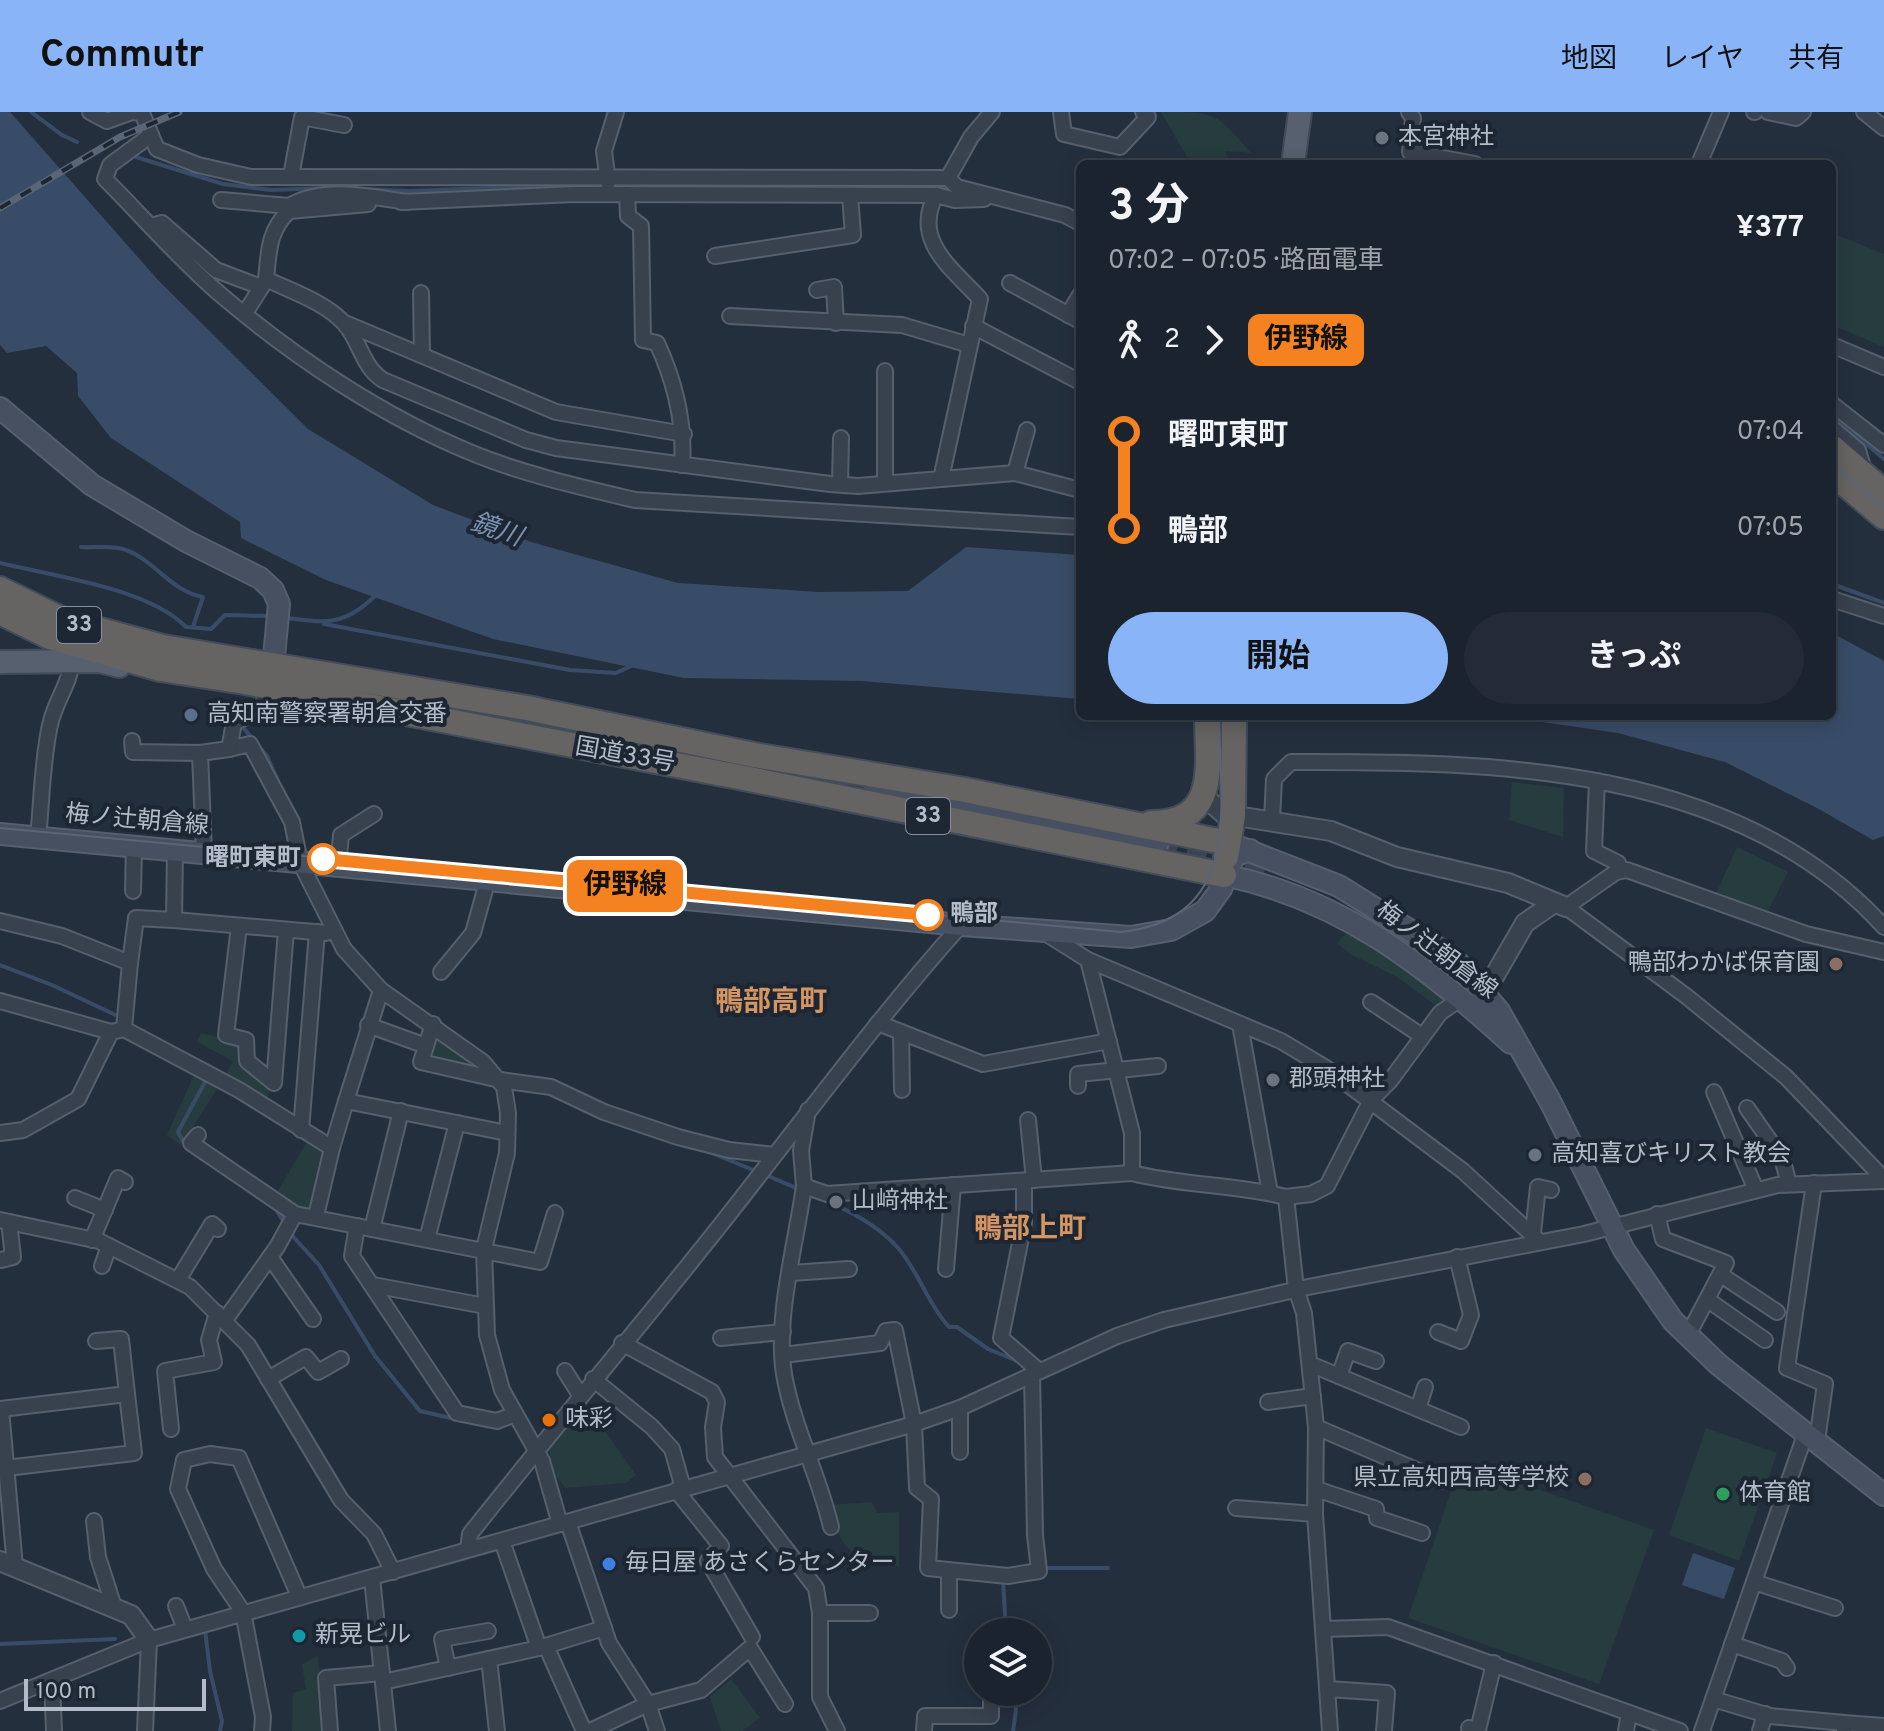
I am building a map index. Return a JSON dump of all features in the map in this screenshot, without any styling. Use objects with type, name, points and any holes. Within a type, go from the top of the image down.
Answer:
[{"type":"highway","points":[[1836,450],[1875,484]]},
{"type":"highway","points":[[1836,476],[1884,517]]},
{"type":"highway","name":"国道33号","points":[[0,589],[56,629],[163,647],[273,677],[752,767],[1224,875]]},
{"type":"highway","name":"国道33号","points":[[0,612],[56,629],[160,669],[273,677]]},
{"type":"highway","points":[[1207,720],[1207,790],[1233,845]]},
{"type":"highway","points":[[1224,875],[1233,845],[1234,720]]},
{"type":"highway","name":"国道33号","points":[[752,767],[965,790],[1233,845]]},
{"type":"highway","name":"国道33号","points":[[1128,823],[1168,823],[1196,808],[1207,790]]},
{"type":"main road","points":[[1294,160],[1300,112]]},
{"type":"main road","points":[[0,408],[92,485],[186,541],[260,578],[273,590],[279,604],[273,677]]},
{"type":"main road","points":[[0,662],[35,648],[56,629]]},
{"type":"main road","points":[[0,662],[72,661],[160,669]]},
{"type":"main road","points":[[752,767],[1158,843]]},
{"type":"main road","name":"梅ノ辻朝倉線","points":[[0,834],[961,925],[1131,937],[1171,930],[1205,911],[1221,889],[1224,875],[1330,910],[1385,939],[1460,999],[1493,1016]]},
{"type":"main road","name":"梅ノ辻朝倉線","points":[[1233,845],[1339,886],[1395,918],[1454,958],[1484,994],[1493,1016],[1526,1057],[1614,1227],[1643,1278],[1673,1321],[1719,1365],[1884,1495]]},
{"type":"main road","points":[[1270,871],[1361,909],[1442,966],[1493,1016]]},
{"type":"street","points":[[90,112],[107,121],[132,112],[144,112],[157,149],[198,165],[251,177],[291,176],[311,187],[407,202]]},
{"type":"street","points":[[608,182],[604,151],[616,112]]},
{"type":"street","points":[[948,178],[971,137],[992,112]]},
{"type":"street","points":[[1061,112],[1064,134],[1120,147],[1148,117],[1143,112]]},
{"type":"street","points":[[1409,112],[1413,118],[1410,152],[1453,160]]},
{"type":"street","points":[[1701,160],[1721,112]]},
{"type":"street","points":[[1768,112],[1796,118],[1803,112]]},
{"type":"street","points":[[1864,112],[1884,128]]},
{"type":"street","points":[[291,176],[302,117],[344,125]]},
{"type":"street","points":[[151,135],[110,165],[104,174],[151,226],[220,294],[347,386],[472,453],[588,489],[635,500],[1076,528]]},
{"type":"street","points":[[245,313],[264,283],[276,223],[311,187],[948,178],[957,187],[1065,215],[1076,221]]},
{"type":"street","points":[[608,182],[654,194]]},
{"type":"street","points":[[221,200],[289,208],[627,194],[936,195],[973,201],[994,198]]},
{"type":"street","points":[[627,194],[628,216],[641,226],[643,340],[657,343],[666,363],[684,434],[682,465]]},
{"type":"street","points":[[715,256],[853,235],[850,195]]},
{"type":"street","points":[[936,195],[931,208],[933,243],[942,262],[980,299],[941,479]]},
{"type":"street","points":[[151,226],[162,223],[216,270],[264,283],[323,307],[345,323],[556,412],[684,434]]},
{"type":"street","points":[[1010,283],[1074,318]]},
{"type":"street","points":[[817,290],[834,287],[836,323]]},
{"type":"street","points":[[421,293],[422,353]]},
{"type":"street","points":[[730,316],[902,325],[969,345]]},
{"type":"street","points":[[345,323],[374,375],[526,440],[556,448],[840,484],[1015,473],[1076,489]]},
{"type":"street","points":[[973,326],[1076,380]]},
{"type":"street","points":[[1836,347],[1884,367]]},
{"type":"street","points":[[885,371],[885,483]]},
{"type":"street","points":[[1836,407],[1884,445]]},
{"type":"street","points":[[1015,473],[1027,430]]},
{"type":"street","points":[[1836,431],[1858,450],[1875,484]]},
{"type":"street","points":[[840,484],[841,438]]},
{"type":"street","points":[[1836,600],[1884,616]]},
{"type":"street","points":[[38,837],[49,729],[57,697],[66,685],[72,661]]},
{"type":"street","points":[[229,749],[239,719],[261,709],[273,677]]},
{"type":"street","points":[[132,741],[133,752],[200,753],[250,744],[292,822],[300,862],[334,933],[381,990],[483,1062],[504,1087],[507,1153],[484,1249],[485,1306],[491,1359],[515,1414],[542,1461],[609,1643],[648,1704],[657,1731]]},
{"type":"street","points":[[200,753],[204,853]]},
{"type":"street","points":[[1272,820],[1274,779],[1291,762],[1418,763],[1597,781],[1651,794],[1758,833],[1830,879],[1884,927]]},
{"type":"street","points":[[1597,781],[1594,851],[1618,863],[1620,871]]},
{"type":"street","points":[[1207,790],[1214,809],[1233,816],[1331,831],[1397,857],[1426,861],[1508,883],[1560,905],[1686,996],[1786,1077],[1884,1180]]},
{"type":"street","points":[[338,866],[341,835],[374,814]]},
{"type":"street","points":[[133,891],[134,846]]},
{"type":"street","points":[[174,920],[175,850]]},
{"type":"street","points":[[1484,994],[1525,923],[1627,870],[1806,934],[1884,952]]},
{"type":"street","points":[[441,972],[473,933],[488,879]]},
{"type":"street","points":[[0,1133],[23,1130],[78,1099],[128,1006],[136,918],[334,933]]},
{"type":"street","points":[[0,921],[62,936],[130,963]]},
{"type":"street","points":[[468,1549],[470,1534],[535,1451],[878,1023],[961,925]]},
{"type":"street","points":[[239,926],[226,1035],[246,1040],[247,1061],[274,1083]]},
{"type":"street","points":[[269,1109],[274,1083],[286,930]]},
{"type":"street","points":[[1041,930],[1088,960],[1281,1041],[1371,1100],[1463,1171],[1536,1237]]},
{"type":"street","points":[[301,1130],[317,932]]},
{"type":"street","points":[[1088,960],[1132,1133],[1132,1173]]},
{"type":"street","points":[[316,1216],[332,1148],[381,990]]},
{"type":"street","points":[[803,1191],[827,1194],[1132,1173],[1170,1182],[1286,1197],[1311,1194],[1327,1186],[1371,1100],[1390,1081],[1440,1013],[1460,999]]},
{"type":"street","points":[[0,1001],[117,1031],[269,1109],[332,1148]]},
{"type":"street","points":[[1371,1002],[1422,1036]]},
{"type":"street","points":[[878,1023],[983,1064],[1109,1041]]},
{"type":"street","points":[[433,1024],[421,1062],[500,1080],[551,1087],[604,1112],[678,1137],[729,1150],[774,1155]]},
{"type":"street","points":[[1240,1024],[1270,1193]]},
{"type":"street","points":[[368,1025],[426,1046]]},
{"type":"street","points":[[901,1032],[902,1090]]},
{"type":"street","points":[[1078,1086],[1078,1074],[1158,1066]]},
{"type":"street","points":[[1714,1092],[1756,1190]]},
{"type":"street","points":[[346,1101],[507,1133]]},
{"type":"street","points":[[1747,1108],[1782,1158],[1789,1184]]},
{"type":"street","points":[[808,1110],[801,1151],[803,1191],[791,1273],[782,1310],[784,1374],[822,1489],[831,1527]]},
{"type":"street","points":[[372,1229],[401,1111]]},
{"type":"street","points":[[783,1355],[880,1343],[886,1331],[895,1330],[914,1424],[917,1488],[931,1499],[928,1568],[1008,1576],[1039,1571],[1035,1535],[1035,1372],[1001,1338],[1024,1223],[1029,1180],[1028,1120]]},
{"type":"street","points":[[427,1239],[457,1123]]},
{"type":"street","points":[[198,1135],[191,1143],[289,1223]]},
{"type":"street","points":[[92,1240],[118,1178],[125,1182]]},
{"type":"street","points":[[0,1701],[149,1640],[185,1629],[914,1424],[960,1408],[1035,1372],[1164,1320],[1536,1237],[1614,1227],[1756,1190],[1789,1184],[1884,1180]]},
{"type":"street","points":[[1702,1731],[1754,1582],[1812,1436],[1825,1384],[1787,1368],[1814,1183]]},
{"type":"street","points":[[946,1269],[953,1185]]},
{"type":"street","points":[[1536,1237],[1538,1187],[1551,1190]]},
{"type":"street","points":[[1286,1197],[1296,1289],[1304,1313],[1316,1427],[1315,1514],[1330,1731]]},
{"type":"street","points":[[75,1198],[105,1210]]},
{"type":"street","points":[[171,1429],[165,1371],[214,1362],[209,1340],[221,1317],[270,1257],[289,1223],[316,1216],[540,1262],[555,1213]]},
{"type":"street","points":[[1657,1214],[1663,1239],[1726,1263],[1688,1335]]},
{"type":"street","points":[[1,1260],[13,1257],[4,1221],[92,1240],[178,1280],[248,1345],[341,1500],[374,1534],[393,1572]]},
{"type":"street","points":[[178,1280],[211,1224]]},
{"type":"street","points":[[357,1226],[352,1256],[457,1413],[497,1421],[515,1414]]},
{"type":"street","points":[[102,1266],[109,1246]]},
{"type":"street","points":[[270,1257],[313,1319]]},
{"type":"street","points":[[1438,1332],[1461,1341],[1471,1315],[1457,1257]]},
{"type":"street","points":[[791,1273],[849,1269]]},
{"type":"street","points":[[1721,1275],[1777,1312]]},
{"type":"street","points":[[373,1285],[485,1306]]},
{"type":"street","points":[[1708,1300],[1765,1340]]},
{"type":"street","points":[[721,1338],[783,1332]]},
{"type":"street","points":[[6,1468],[134,1453],[121,1339],[96,1341]]},
{"type":"street","points":[[622,1343],[712,1392],[717,1402],[713,1427],[715,1457],[816,1588],[820,1613],[820,1697],[837,1731]]},
{"type":"street","points":[[1339,1376],[1348,1351],[1376,1361]]},
{"type":"street","points":[[268,1379],[306,1357],[318,1372],[341,1359]]},
{"type":"street","points":[[1310,1364],[1461,1427]]},
{"type":"street","points":[[565,1371],[580,1395]]},
{"type":"street","points":[[593,1379],[652,1427],[672,1449],[680,1489],[721,1546],[708,1561],[752,1637]]},
{"type":"street","points":[[1418,1409],[1425,1387]]},
{"type":"street","points":[[1,1409],[127,1394]]},
{"type":"street","points":[[1268,1402],[1313,1396]]},
{"type":"street","points":[[0,1401],[6,1468],[8,1564],[131,1615],[149,1640],[145,1731]]},
{"type":"street","points":[[960,1408],[960,1452]]},
{"type":"street","points":[[1316,1427],[1442,1481]]},
{"type":"street","points":[[262,1731],[263,1717],[243,1612],[214,1569],[178,1489],[184,1460],[193,1456],[239,1458],[299,1596]]},
{"type":"street","points":[[1316,1489],[1376,1509],[1377,1518],[1422,1533]]},
{"type":"street","points":[[1236,1508],[1315,1514]]},
{"type":"street","points":[[94,1521],[98,1557],[114,1607]]},
{"type":"street","points":[[502,1541],[543,1647],[591,1731],[648,1704],[701,1690],[750,1648],[785,1704]]},
{"type":"street","points":[[949,1572],[949,1610]]},
{"type":"street","points":[[372,1578],[388,1731]]},
{"type":"street","points":[[1754,1582],[1835,1608]]},
{"type":"street","points":[[176,1606],[185,1629]]},
{"type":"street","points":[[820,1613],[870,1613]]},
{"type":"street","points":[[1324,1629],[1388,1627],[1680,1731]]},
{"type":"street","points":[[330,1731],[326,1678],[382,1677],[448,1668],[543,1647],[604,1628]]},
{"type":"street","points":[[448,1668],[442,1639],[488,1631]]},
{"type":"street","points":[[1732,1644],[1782,1661],[1787,1668]]},
{"type":"street","points":[[489,1659],[497,1731]]},
{"type":"street","points":[[1469,1728],[1478,1730],[1494,1663]]},
{"type":"street","points":[[52,1681],[54,1731]]},
{"type":"street","points":[[1328,1689],[1387,1693],[1384,1731]]},
{"type":"street","points":[[1713,1699],[1765,1714],[1844,1727],[1884,1726]]},
{"type":"street","points":[[920,1721],[991,1716],[991,1706]]},
{"type":"street","points":[[1626,1731],[1629,1713]]},
{"type":"street","points":[[1760,1731],[1765,1714]]},
{"type":"green space","points":[[1161,112],[1214,117],[1230,129],[1251,153],[1225,151],[1228,160],[1189,160]]},
{"type":"green space","points":[[1836,235],[1884,254],[1884,347],[1836,327]]},
{"type":"green space","points":[[1512,782],[1564,788],[1563,837],[1509,820]]},
{"type":"green space","points":[[1737,847],[1788,872],[1766,915],[1716,894]]},
{"type":"green space","points":[[1349,930],[1454,1001],[1441,1009],[1397,977],[1350,954],[1337,943]]},
{"type":"green space","points":[[433,1031],[478,1066],[476,1070],[425,1058]]},
{"type":"green space","points":[[201,1033],[242,1043],[270,1085],[267,1102],[225,1077],[233,1061],[197,1042]]},
{"type":"green space","points":[[194,1075],[217,1089],[181,1145],[167,1135]]},
{"type":"green space","points":[[308,1140],[323,1148],[325,1157],[309,1210],[291,1206],[276,1194]]},
{"type":"green space","points":[[579,1405],[587,1405],[636,1475],[626,1483],[566,1488],[550,1470],[550,1445]]},
{"type":"green space","name":"体育館","points":[[1706,1428],[1777,1453],[1739,1561],[1669,1535]]},
{"type":"green space","points":[[1461,1462],[1654,1530],[1599,1684],[1408,1618]]},
{"type":"green space","points":[[872,1502],[877,1513],[899,1512],[899,1566],[871,1562],[851,1551],[832,1520],[828,1505]]},
{"type":"green space","points":[[318,1656],[325,1731],[292,1731],[293,1693],[306,1689],[302,1664]]},
{"type":"green space","points":[[731,1679],[760,1718],[742,1731],[721,1731],[710,1697]]},
{"type":"water","name":"鏡川","points":[[0,112],[10,112],[158,280],[308,429],[433,505],[531,542],[678,583],[819,592],[908,591],[966,547],[1076,555],[1076,699],[862,681],[684,678],[493,639],[326,580],[241,538],[240,522],[111,438],[78,396],[77,373],[46,346],[7,353],[0,345]]},
{"type":"water","points":[[1836,635],[1884,661],[1884,836],[1873,840],[1725,762],[1618,733],[1542,722],[1469,720],[1836,720]]},
{"type":"water","points":[[1693,1553],[1735,1568],[1724,1599],[1682,1585]]},
{"type":"waterway","points":[[31,112],[77,142]]},
{"type":"waterway","points":[[136,157],[223,184],[271,190],[324,188]]},
{"type":"waterway","points":[[361,189],[410,191],[592,184]]},
{"type":"waterway","points":[[621,184],[692,187]]},
{"type":"waterway","points":[[813,188],[945,186]]},
{"type":"waterway","points":[[1836,418],[1884,459]]},
{"type":"waterway","points":[[81,547],[126,550],[172,583],[203,597],[193,627]]},
{"type":"waterway","points":[[0,563],[124,593],[148,602],[186,627],[211,629],[225,615],[269,616]]},
{"type":"waterway","points":[[1836,585],[1884,603]]},
{"type":"waterway","points":[[286,618],[334,620],[354,613],[375,596]]},
{"type":"waterway","points":[[324,624],[570,670],[616,673],[631,666]]},
{"type":"waterway","points":[[221,702],[235,718]]},
{"type":"waterway","points":[[241,725],[267,756],[281,788]]},
{"type":"waterway","points":[[0,965],[122,1018]]},
{"type":"waterway","points":[[438,1022],[460,1038]]},
{"type":"waterway","points":[[186,1146],[178,1132],[205,1082]]},
{"type":"waterway","points":[[707,1151],[758,1172]]},
{"type":"waterway","points":[[766,1175],[837,1206],[886,1236],[899,1249],[949,1327],[957,1327],[988,1349],[1020,1362]]},
{"type":"waterway","points":[[275,1208],[285,1224]]},
{"type":"waterway","points":[[289,1232],[319,1265],[375,1356],[420,1411],[455,1419]]},
{"type":"waterway","points":[[1041,1568],[1108,1568]]},
{"type":"waterway","points":[[1003,1579],[1005,1618]]},
{"type":"waterway","points":[[205,1630],[210,1671],[222,1721],[220,1731]]},
{"type":"waterway","points":[[0,1644],[115,1639]]},
{"type":"waterway","points":[[1013,1731],[1015,1706]]},
{"type":"tunnel","points":[[1158,843],[1270,871]]},
{"type":"tram line","points":[[1836,466],[1884,508]]},
{"type":"tram line","points":[[0,828],[1121,932],[1161,922],[1188,905],[1206,882],[1216,853],[1221,821],[1219,720]]},
{"type":"tram line","name":"伊野線","points":[[323,859],[928,915]]},
{"type":"railway","points":[[0,208],[120,137],[179,112]]},
{"type":"place","name":"本宮神社","points":[[1382,138]]},
{"type":"place","name":"高知南警察署朝倉交番","points":[[191,715]]},
{"type":"place","name":"曙町東町","points":[[323,859]]},
{"type":"place","name":"鴨部","points":[[928,915]]},
{"type":"place","name":"鴨部わかば保育園","points":[[1836,964]]},
{"type":"place","name":"郡頭神社","points":[[1273,1080]]},
{"type":"place","name":"高知喜びキリスト教会","points":[[1535,1155]]},
{"type":"place","name":"山﨑神社","points":[[836,1202]]},
{"type":"place","name":"味彩","points":[[549,1420]]},
{"type":"place","name":"県立高知西高等学校","points":[[1585,1479]]},
{"type":"place","name":"体育館","points":[[1723,1494]]},
{"type":"place","name":"毎日屋 あさくらセンター","points":[[609,1564]]},
{"type":"place","name":"新晃ビル","points":[[299,1636]]},
{"type":"district","name":"鴨部高町","points":[[771,1003]]},
{"type":"district","name":"鴨部上町","points":[[1030,1230]]}]
